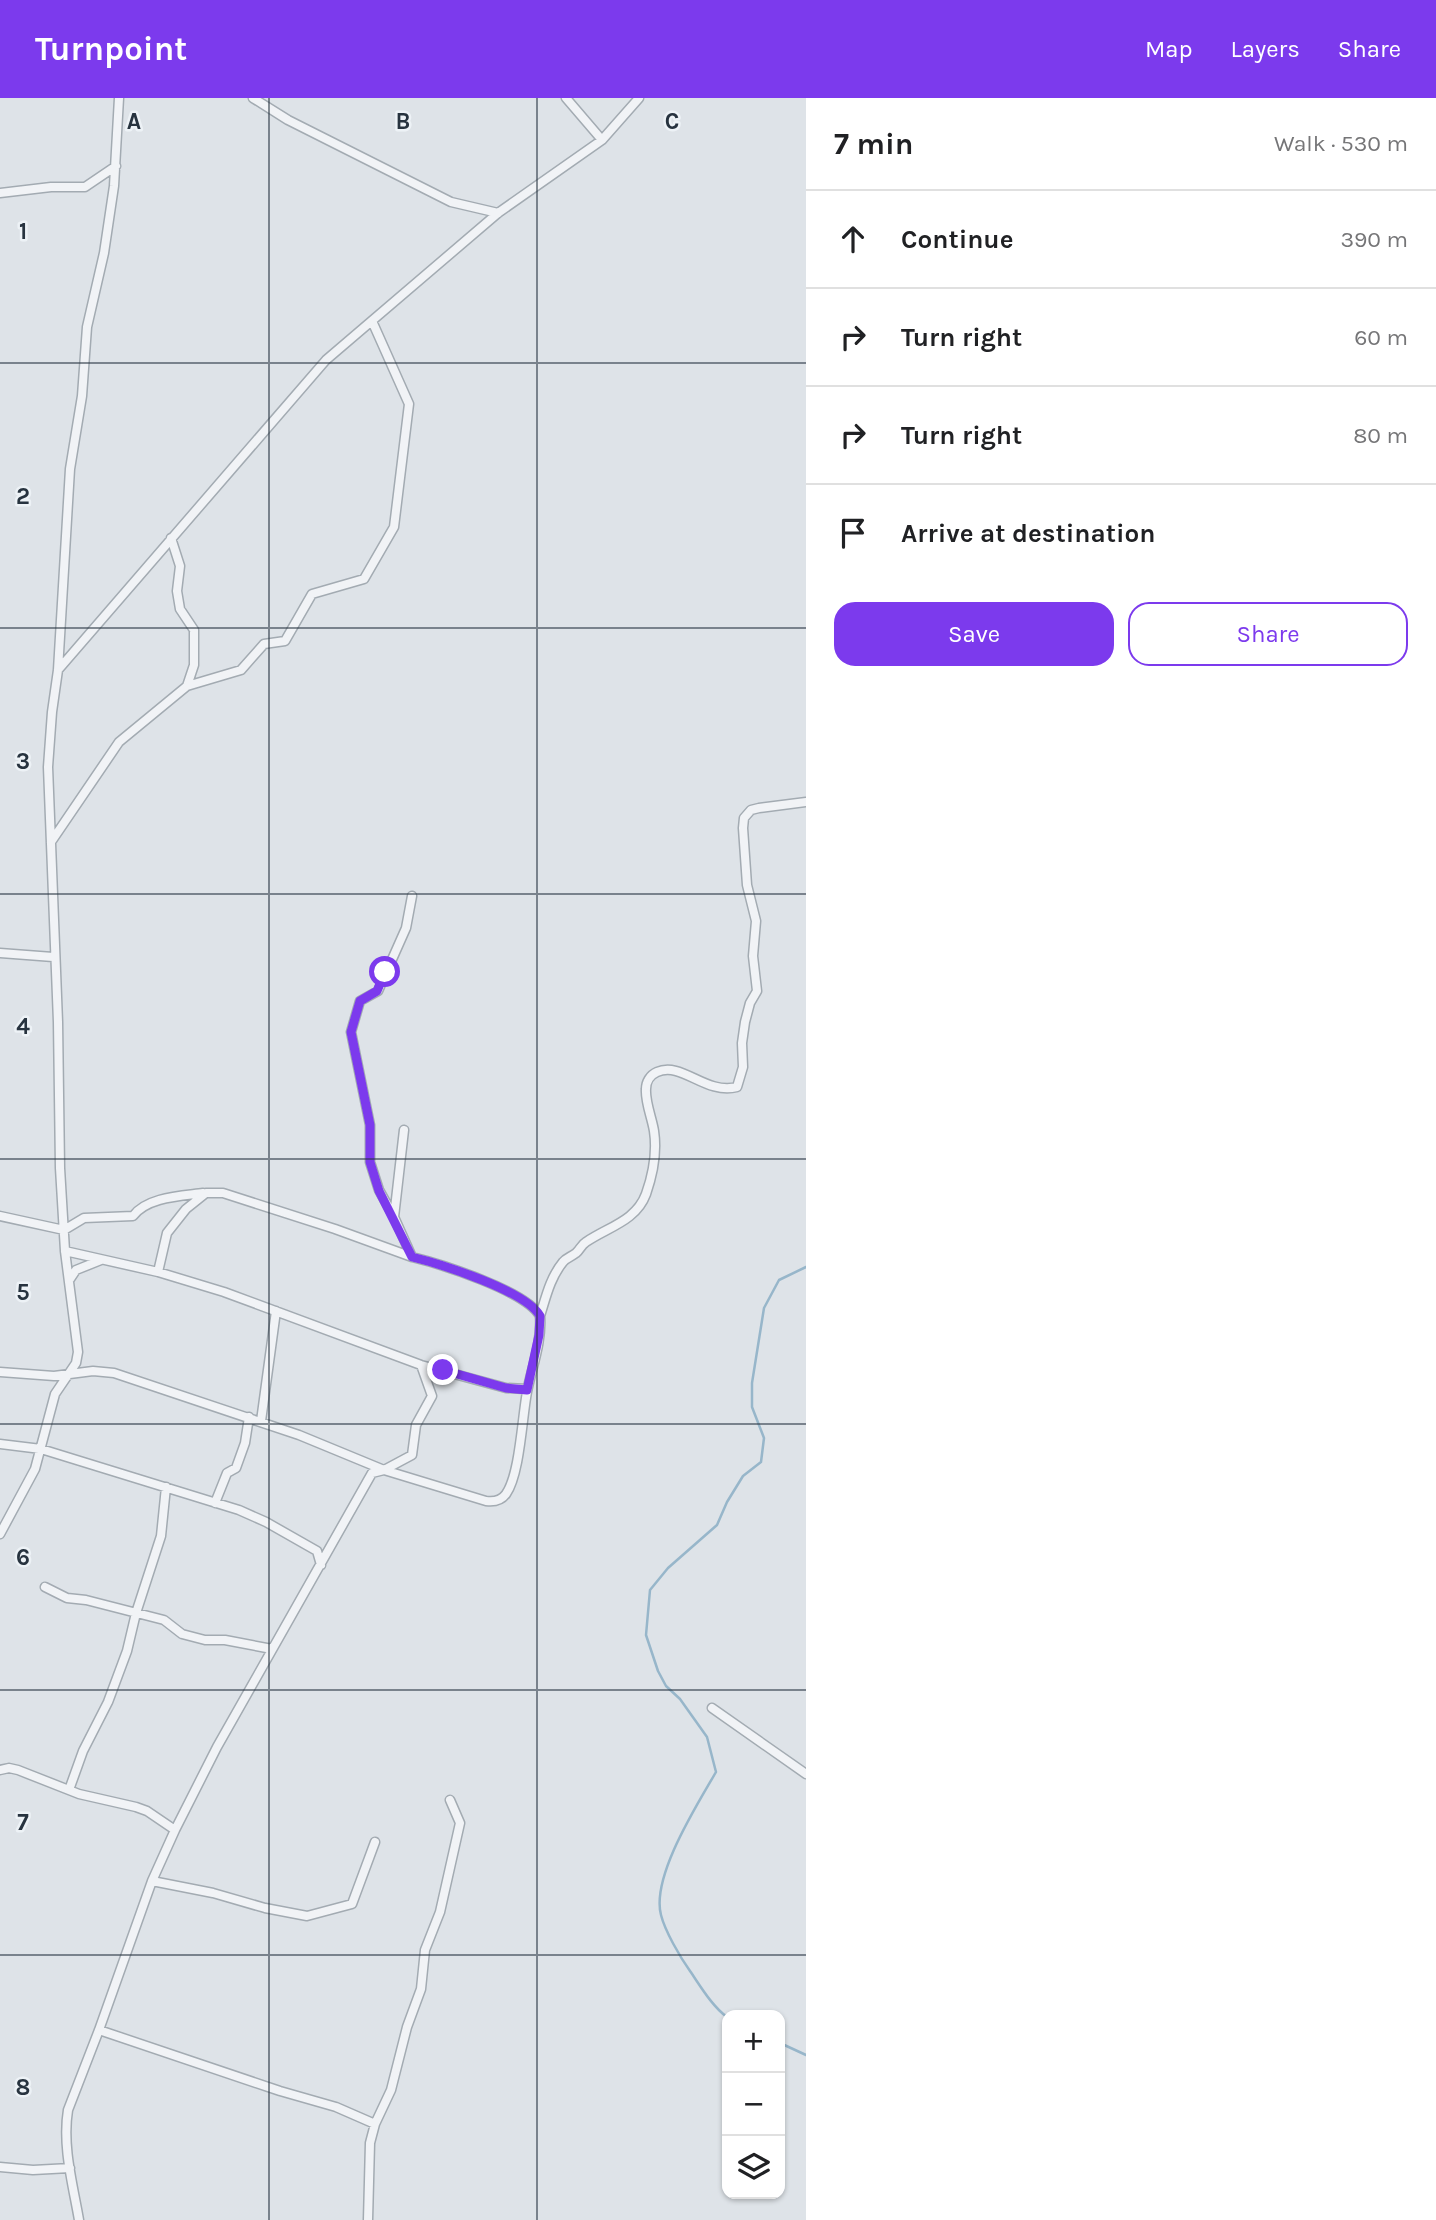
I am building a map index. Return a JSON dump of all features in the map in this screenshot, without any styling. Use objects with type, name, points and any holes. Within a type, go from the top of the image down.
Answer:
[{"type":"street","points":[[1,1531],[35,1469],[55,1394],[76,1363],[78,1352],[71,1279],[65,1251],[48,767],[58,670],[70,469],[82,396],[87,327],[104,253],[117,166],[119,98]]},
{"type":"street","points":[[253,98],[288,120],[451,202],[498,213]]},
{"type":"street","points":[[566,98],[602,140]]},
{"type":"street","points":[[58,670],[326,360],[498,213],[602,140],[639,98]]},
{"type":"street","points":[[0,193],[51,187],[85,187],[117,166]]},
{"type":"street","points":[[51,842],[119,742],[187,686],[241,670],[264,644],[285,641],[312,594],[364,579],[394,527],[409,404],[372,321]]},
{"type":"street","points":[[171,538],[180,566],[177,591],[180,609],[194,630],[194,665],[187,686]]},
{"type":"street","points":[[0,1372],[54,1376],[93,1371],[114,1373],[250,1417],[384,1470],[486,1501],[500,1499],[506,1493],[515,1470],[540,1316],[554,1275],[565,1259],[578,1252],[583,1243],[616,1226],[639,1210],[647,1193],[655,1158],[655,1133],[646,1089],[649,1079],[656,1072],[671,1069],[707,1086],[726,1089],[737,1087],[743,1068],[742,1043],[745,1023],[750,1003],[757,991],[753,956],[756,920],[744,862],[744,818],[751,810],[806,802]]},
{"type":"street","points":[[412,896],[406,928],[377,991],[360,1001],[351,1032],[370,1125],[370,1162],[379,1191],[412,1257]]},
{"type":"street","points":[[0,953],[53,957]]},
{"type":"street","points":[[394,1217],[404,1130]]},
{"type":"street","points":[[0,1216],[64,1230],[84,1218],[133,1216],[138,1209],[155,1202],[206,1193],[223,1194],[453,1268],[528,1301],[540,1316]]},
{"type":"street","points":[[158,1272],[167,1233],[186,1209],[206,1193]]},
{"type":"street","points":[[65,1251],[158,1272],[224,1292],[421,1365],[506,1388],[527,1390]]},
{"type":"street","points":[[71,1279],[76,1270],[101,1261]]},
{"type":"street","points":[[261,1421],[276,1311]]},
{"type":"street","points":[[79,2220],[69,2168],[66,2123],[68,2110],[152,1881],[217,1747],[372,1473],[384,1470],[412,1455],[416,1425],[432,1396],[421,1365]]},
{"type":"street","points":[[215,1503],[227,1473],[236,1468],[250,1417]]},
{"type":"street","points":[[0,1444],[41,1448],[215,1503],[266,1522],[317,1551],[321,1565]]},
{"type":"street","points":[[69,1790],[127,1651],[136,1613],[161,1536],[166,1487]]},
{"type":"street","points":[[45,1587],[67,1598],[86,1600],[163,1620],[182,1634],[205,1640],[225,1640],[272,1649]]},
{"type":"street","points":[[712,1708],[806,1774]]},
{"type":"street","points":[[0,1770],[18,1770],[69,1790],[148,1811],[175,1830]]},
{"type":"street","points":[[368,2220],[368,2162],[375,2124],[391,2090],[407,2027],[422,1989],[425,1950],[443,1900],[460,1823],[450,1800]]},
{"type":"street","points":[[152,1881],[307,1916],[352,1904],[375,1842]]},
{"type":"street","points":[[99,2030],[335,2107],[375,2124]]},
{"type":"street","points":[[0,2167],[69,2168]]},
{"type":"waterway","points":[[722,2013],[686,1965],[669,1936],[661,1915],[660,1899],[669,1862],[716,1772],[707,1737],[680,1699],[666,1686],[658,1671],[646,1635],[650,1590],[668,1568],[717,1525],[743,1476],[761,1462],[764,1438],[752,1407],[752,1383],[764,1308],[779,1280],[806,1267]]},
{"type":"waterway","points":[[785,2045],[806,2055]]},
{"type":"route","points":[[385,972],[377,991],[360,1001],[351,1032],[370,1125],[370,1162],[379,1191],[412,1257],[453,1268],[528,1301],[540,1316],[534,1364],[527,1390],[506,1388],[443,1370]]}]
